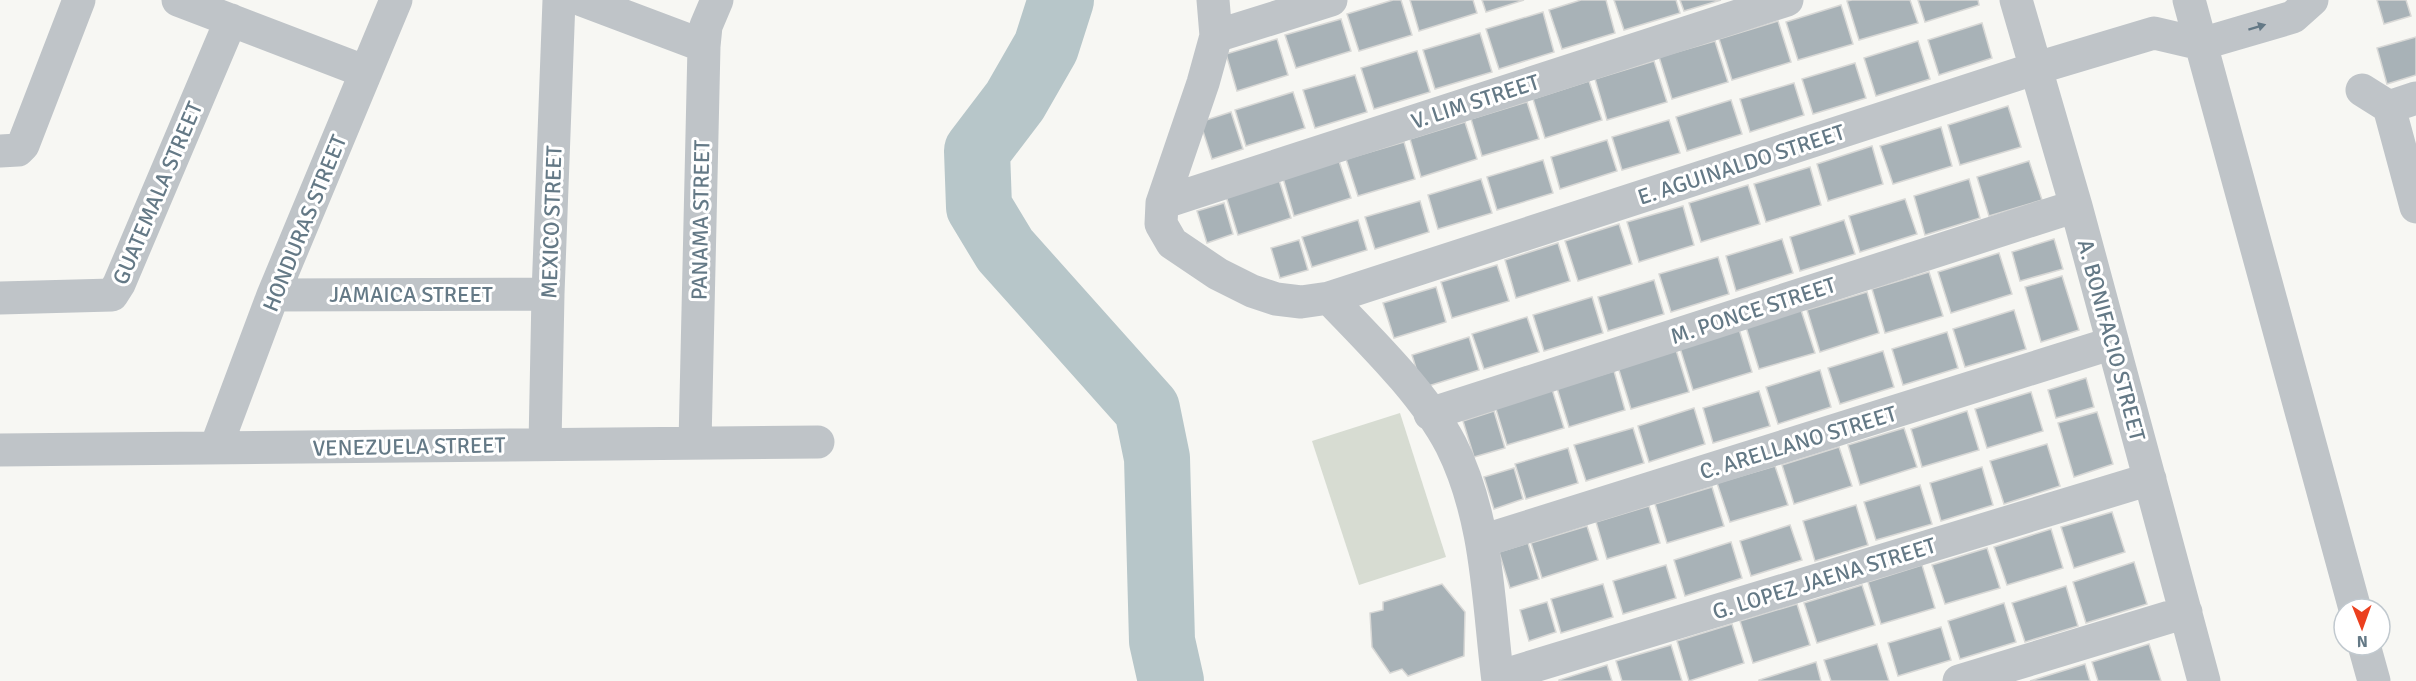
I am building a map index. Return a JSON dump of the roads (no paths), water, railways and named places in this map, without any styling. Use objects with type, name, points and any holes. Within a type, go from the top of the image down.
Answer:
[{"type":"street","points":[[0,151],[18,150],[23,146],[80,0]]},
{"type":"street","points":[[178,0],[366,72]]},
{"type":"street","name":"HONDURAS STREET","points":[[216,447],[273,295],[396,0]]},
{"type":"street","name":"MEXICO STREET","points":[[545,444],[559,0]]},
{"type":"street","points":[[582,0],[704,46]]},
{"type":"street","name":"PANAMA STREET","points":[[695,443],[704,46],[706,26],[717,0]]},
{"type":"street","points":[[1162,203],[1196,104],[1216,36],[1213,0]]},
{"type":"street","points":[[1216,36],[1331,0]]},
{"type":"street","name":"V. LIM STREET","points":[[1162,203],[1787,0]]},
{"type":"street","name":"A. BONIFACIO STREET","points":[[2016,0],[2076,206],[2204,681]]},
{"type":"street","points":[[2179,0],[2154,33],[2201,44],[2293,16],[2313,0]]},
{"type":"street","points":[[2189,0],[2352,597]]},
{"type":"street","name":"GUATEMALA STREET","points":[[0,298],[112,295],[119,284],[231,20]]},
{"type":"street","name":"E. AGUINALDO STREET","points":[[1162,203],[1161,224],[1172,243],[1218,274],[1252,291],[1276,299],[1301,302],[1329,298],[2037,68],[2154,33]]},
{"type":"street","points":[[2362,90],[2402,103],[2416,207]]},
{"type":"street","name":"M. PONCE STREET","points":[[1430,414],[2076,206]]},
{"type":"street","name":"JAMAICA STREET","points":[[273,295],[548,294]]},
{"type":"street","points":[[1329,298],[1376,348],[1430,414],[1451,445],[1470,496],[1482,541],[1490,592],[1498,679]]},
{"type":"street","name":"C. ARELLANO STREET","points":[[1482,541],[2113,343]]},
{"type":"street","name":"VENEZUELA STREET","points":[[0,450],[818,442]]},
{"type":"street","name":"G. LOPEZ JAENA STREET","points":[[1498,679],[2150,480]]},
{"type":"street","points":[[1959,681],[2186,612]]},
{"type":"street","points":[[2367,657],[2374,681]]},
{"type":"waterway","points":[[1061,0],[1046,47],[1015,101],[977,151],[979,207],[1005,250],[1147,409],[1157,458],[1162,641],[1171,681]]}]
